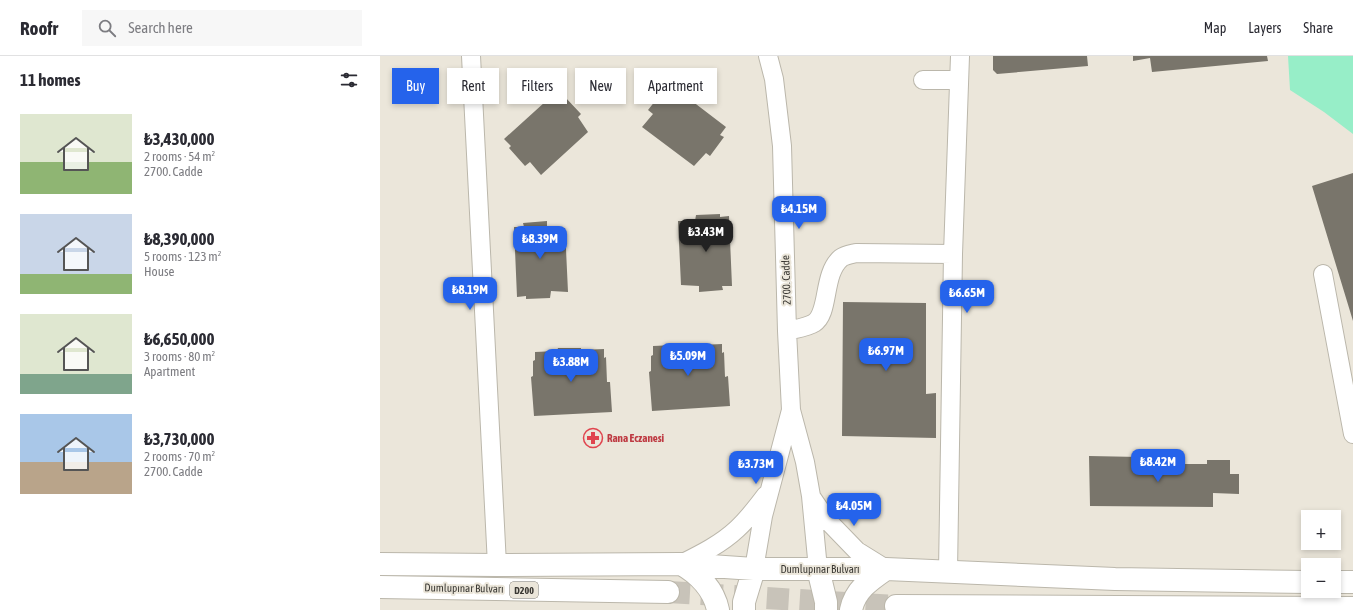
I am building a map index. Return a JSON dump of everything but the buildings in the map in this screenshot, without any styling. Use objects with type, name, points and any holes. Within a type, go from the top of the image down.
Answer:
[{"type":"highway","name":"Dumlupınar Bulvarı","points":[[380,564],[681,564],[754,568],[886,569],[1115,579],[1301,582]]},
{"type":"highway","points":[[681,564],[700,578],[709,589],[716,600],[718,610]]},
{"type":"highway","points":[[744,610],[744,602],[754,568]]},
{"type":"highway","points":[[818,569],[826,602],[826,610]]},
{"type":"highway","points":[[851,610],[852,602],[861,589],[867,582],[886,569]]},
{"type":"highway","points":[[1341,582],[1353,582]]},
{"type":"highway","name":"Dumlupınar Bulvarı","points":[[380,587],[668,592]]},
{"type":"highway","points":[[896,606],[1353,608]]},
{"type":"street","points":[[471,56],[497,565]]},
{"type":"street","name":"2700. Cadde","points":[[768,56],[774,79],[782,146],[787,331],[791,410],[806,462],[818,569]]},
{"type":"street","points":[[948,572],[953,254],[960,56]]},
{"type":"street","points":[[923,80],[959,80]]},
{"type":"street","points":[[787,331],[814,323],[822,314],[831,271],[842,257],[856,253],[953,254]]},
{"type":"street","points":[[1323,274],[1353,434]]},
{"type":"street","name":"2700. Cadde","points":[[754,568],[769,492],[791,410]]},
{"type":"street","points":[[681,564],[706,552],[727,538],[745,521],[769,492]]},
{"type":"street","points":[[811,496],[827,520],[857,552],[886,569]]},
{"type":"green space","points":[[1288,56],[1353,56],[1353,134],[1324,112],[1290,90]]},
{"type":"tunnel","points":[[668,592],[896,606]]},
{"type":"place","name":"Rana Eczanesi","points":[[593,438]]}]
